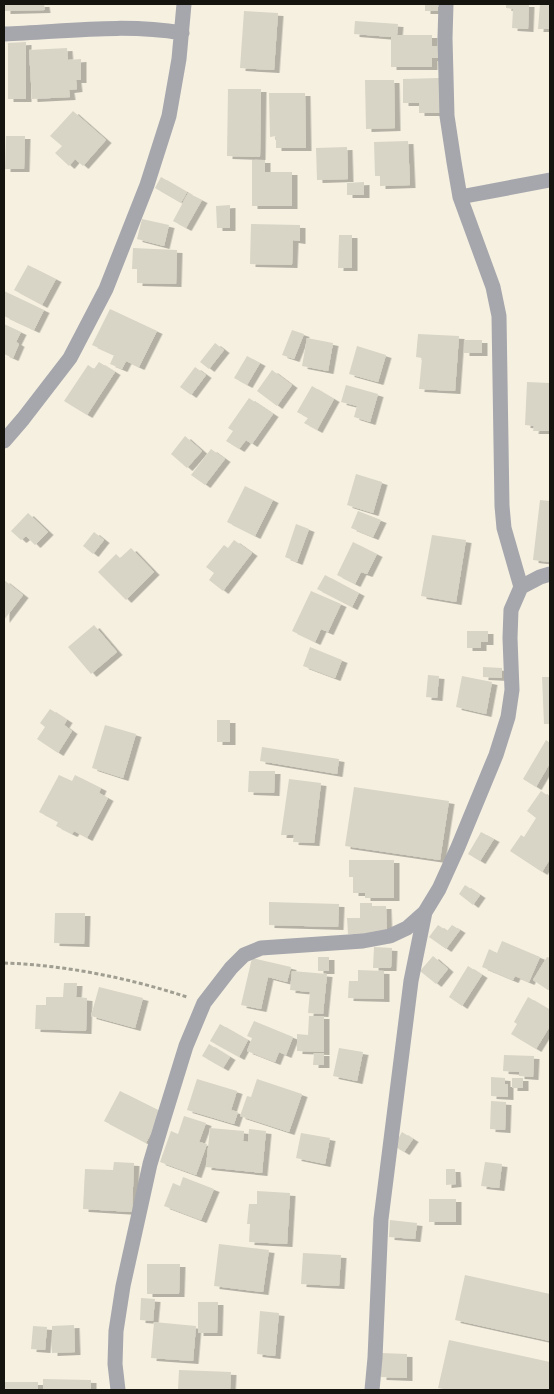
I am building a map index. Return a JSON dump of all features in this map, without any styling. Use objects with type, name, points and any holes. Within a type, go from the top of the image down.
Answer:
[{"type":"street","points":[[4,441],[70,358],[106,289],[147,185],[169,116],[182,33],[184,4]]},
{"type":"street","points":[[446,4],[444,38],[447,116],[460,197],[490,277],[499,316],[502,506],[504,528],[521,587]]},
{"type":"street","points":[[4,34],[110,29],[161,30],[182,33]]},
{"type":"street","points":[[460,197],[550,180]]},
{"type":"street","points":[[118,1390],[115,1364],[116,1331],[123,1286],[150,1164],[186,1046],[204,1003],[231,968],[244,955],[261,948],[344,942],[390,936],[407,928],[425,912],[439,889],[458,847],[496,755],[508,717],[512,690],[511,610],[521,587],[550,574]]},
{"type":"street","points":[[372,1390],[381,1218],[411,981],[425,912]]},
{"type":"path","points":[[4,963],[81,971],[129,980],[167,990],[204,1003]]},
{"type":"building","points":[[5,4],[44,4],[45,10],[5,11]]},
{"type":"building","points":[[425,4],[438,4],[438,11],[425,11]]},
{"type":"building","points":[[506,4],[529,4],[528,29],[512,28],[513,9],[506,8]]},
{"type":"building","points":[[540,4],[550,4],[550,29],[538,29]]},
{"type":"building","points":[[244,11],[278,13],[274,70],[240,68]]},
{"type":"building","points":[[355,21],[398,24],[397,35],[432,35],[432,46],[438,46],[438,58],[432,58],[432,67],[391,67],[391,37],[354,34]]},
{"type":"building","points":[[26,42],[26,99],[8,99],[8,43]]},
{"type":"building","points":[[67,48],[68,60],[81,59],[81,80],[76,80],[77,89],[69,90],[70,97],[32,99],[29,50]]},
{"type":"building","points":[[439,78],[440,113],[419,113],[419,103],[403,103],[403,79]]},
{"type":"building","points":[[365,80],[394,80],[395,128],[366,129]]},
{"type":"building","points":[[228,89],[261,89],[260,157],[227,156]]},
{"type":"building","points":[[269,93],[305,93],[306,148],[276,148],[276,136],[270,137]]},
{"type":"building","points":[[73,111],[106,140],[83,166],[75,159],[69,166],[55,153],[62,146],[50,136]]},
{"type":"building","points":[[6,136],[25,136],[24,169],[5,169]]},
{"type":"building","points":[[408,141],[410,185],[380,186],[380,176],[375,176],[374,142]]},
{"type":"building","points":[[347,147],[348,179],[317,180],[316,148]]},
{"type":"building","points":[[252,160],[265,160],[265,172],[292,172],[292,206],[252,206]]},
{"type":"building","points":[[161,177],[187,192],[181,203],[155,188]]},
{"type":"building","points":[[364,182],[364,195],[347,195],[347,183]]},
{"type":"building","points":[[188,193],[202,200],[186,228],[173,221]]},
{"type":"building","points":[[230,205],[230,228],[217,228],[216,206]]},
{"type":"building","points":[[142,219],[169,225],[164,246],[137,239]]},
{"type":"building","points":[[251,224],[300,225],[300,241],[293,240],[292,265],[250,264]]},
{"type":"building","points":[[339,235],[352,235],[352,268],[338,268]]},
{"type":"building","points":[[133,248],[177,250],[176,284],[137,283],[137,269],[132,269]]},
{"type":"building","points":[[28,265],[56,279],[42,305],[14,290]]},
{"type":"building","points":[[4,291],[44,310],[34,330],[4,316]]},
{"type":"building","points":[[110,309],[157,331],[139,367],[126,361],[122,369],[110,364],[114,355],[92,345]]},
{"type":"building","points":[[4,324],[21,332],[16,342],[19,344],[13,358],[4,354]]},
{"type":"building","points":[[292,330],[304,334],[294,359],[282,355]]},
{"type":"building","points":[[418,334],[459,336],[455,391],[419,389],[422,358],[416,357]]},
{"type":"building","points":[[307,338],[333,343],[328,371],[302,366]]},
{"type":"building","points":[[464,340],[482,340],[482,353],[464,353]]},
{"type":"building","points":[[215,343],[224,350],[209,369],[200,362]]},
{"type":"building","points":[[357,346],[386,355],[378,382],[349,374]]},
{"type":"building","points":[[247,356],[260,363],[247,385],[234,378]]},
{"type":"building","points":[[99,362],[115,372],[87,415],[64,401],[88,365],[94,369]]},
{"type":"building","points":[[195,367],[206,375],[191,395],[180,387]]},
{"type":"building","points":[[272,370],[292,385],[277,406],[257,391]]},
{"type":"building","points":[[527,382],[550,383],[550,431],[533,431],[534,426],[525,425]]},
{"type":"building","points":[[346,385],[378,394],[370,422],[354,417],[357,406],[341,402]]},
{"type":"building","points":[[312,386],[334,399],[317,430],[304,423],[308,418],[297,412]]},
{"type":"building","points":[[249,398],[273,414],[252,444],[246,440],[239,449],[226,441],[233,431],[228,428]]},
{"type":"building","points":[[185,436],[202,451],[187,468],[171,454]]},
{"type":"building","points":[[211,449],[225,459],[205,485],[191,475]]},
{"type":"building","points":[[356,474],[382,482],[373,513],[347,505]]},
{"type":"building","points":[[245,486],[273,500],[255,536],[227,522]]},
{"type":"building","points":[[540,500],[550,501],[550,562],[533,560]]},
{"type":"building","points":[[358,511],[381,520],[373,537],[351,528]]},
{"type":"building","points":[[28,513],[48,532],[35,545],[26,536],[21,540],[11,531]]},
{"type":"building","points":[[296,524],[309,529],[297,562],[285,557]]},
{"type":"building","points":[[94,532],[104,540],[93,554],[83,546]]},
{"type":"building","points":[[432,535],[466,540],[456,602],[421,596]]},
{"type":"building","points":[[234,540],[252,553],[223,591],[209,580],[214,573],[206,567],[224,545],[228,548]]},
{"type":"building","points":[[353,542],[377,554],[367,574],[361,572],[355,584],[337,575]]},
{"type":"building","points":[[131,548],[154,572],[126,600],[98,572],[116,554],[120,558]]},
{"type":"building","points":[[325,575],[359,593],[352,607],[317,589]]},
{"type":"building","points":[[4,580],[23,595],[4,620]]},
{"type":"building","points":[[311,591],[341,604],[328,632],[321,629],[315,642],[292,631]]},
{"type":"building","points":[[94,625],[117,652],[91,674],[68,647]]},
{"type":"building","points":[[467,631],[488,631],[488,642],[481,642],[481,648],[467,648]]},
{"type":"building","points":[[310,647],[342,660],[335,678],[303,666]]},
{"type":"building","points":[[483,667],[502,668],[502,678],[483,677]]},
{"type":"building","points":[[428,675],[439,676],[437,698],[426,697]]},
{"type":"building","points":[[462,676],[492,682],[486,714],[456,707]]},
{"type":"building","points":[[542,677],[550,677],[550,724],[544,724]]},
{"type":"building","points":[[50,709],[67,720],[64,725],[72,731],[58,753],[37,739],[45,727],[40,723]]},
{"type":"building","points":[[217,720],[230,720],[230,742],[217,742]]},
{"type":"building","points":[[105,725],[136,734],[123,778],[92,768]]},
{"type":"building","points":[[546,740],[550,743],[550,763],[536,787],[523,779]]},
{"type":"building","points":[[262,747],[339,759],[337,774],[260,761]]},
{"type":"building","points":[[249,771],[275,771],[274,793],[248,792]]},
{"type":"building","points":[[59,775],[72,781],[75,775],[101,788],[99,793],[108,798],[87,838],[74,831],[72,834],[56,826],[58,822],[39,812]]},
{"type":"building","points":[[289,779],[321,783],[314,843],[293,842],[294,835],[281,835]]},
{"type":"building","points":[[354,787],[449,801],[440,860],[345,846]]},
{"type":"building","points":[[541,791],[550,797],[550,859],[542,872],[510,851],[521,835],[524,837],[536,818],[527,811]]},
{"type":"building","points":[[481,832],[494,839],[480,861],[468,854]]},
{"type":"building","points":[[349,860],[394,860],[394,898],[365,898],[365,893],[353,893],[353,877],[349,877]]},
{"type":"building","points":[[465,885],[480,895],[473,905],[459,894]]},
{"type":"building","points":[[269,902],[339,904],[338,927],[269,925]]},
{"type":"building","points":[[360,903],[372,903],[372,906],[386,906],[387,934],[348,934],[347,918],[360,918]]},
{"type":"building","points":[[55,913],[85,913],[84,944],[54,943]]},
{"type":"building","points":[[438,925],[447,931],[452,925],[460,930],[446,949],[429,937]]},
{"type":"building","points":[[502,941],[540,957],[529,982],[515,976],[513,980],[482,967],[489,949],[497,953]]},
{"type":"building","points":[[374,947],[392,948],[391,968],[373,968]]},
{"type":"building","points":[[433,956],[448,969],[436,984],[420,971]]},
{"type":"building","points":[[318,957],[329,957],[329,971],[318,971]]},
{"type":"building","points":[[547,957],[550,958],[550,987],[548,990],[533,980]]},
{"type":"building","points":[[252,958],[291,967],[287,982],[268,977],[261,1009],[241,1005]]},
{"type":"building","points":[[468,966],[482,975],[462,1006],[449,997]]},
{"type":"building","points":[[358,970],[384,971],[384,999],[348,998],[349,981],[358,981]]},
{"type":"building","points":[[292,971],[327,974],[323,1014],[308,1013],[310,992],[290,990]]},
{"type":"building","points":[[64,983],[77,983],[76,997],[87,998],[86,1031],[35,1029],[36,1005],[46,1005],[46,997],[63,997]]},
{"type":"building","points":[[99,987],[143,998],[135,1028],[91,1016]]},
{"type":"building","points":[[528,997],[550,1010],[550,1026],[536,1049],[511,1034],[517,1024],[514,1022]]},
{"type":"building","points":[[309,1016],[324,1016],[324,1052],[297,1051],[297,1034],[308,1035]]},
{"type":"building","points":[[254,1021],[293,1037],[286,1055],[279,1052],[275,1062],[247,1051],[252,1038],[247,1036]]},
{"type":"building","points":[[220,1024],[248,1040],[239,1057],[210,1041]]},
{"type":"building","points":[[209,1044],[230,1057],[223,1068],[202,1056]]},
{"type":"building","points":[[339,1048],[363,1052],[357,1081],[333,1076]]},
{"type":"building","points":[[314,1053],[324,1053],[324,1065],[313,1065]]},
{"type":"building","points":[[504,1055],[534,1056],[533,1077],[519,1076],[519,1072],[503,1071]]},
{"type":"building","points":[[491,1077],[505,1078],[505,1084],[508,1084],[508,1097],[491,1096]]},
{"type":"building","points":[[512,1078],[523,1078],[523,1088],[512,1088]]},
{"type":"building","points":[[197,1079],[237,1091],[231,1110],[238,1112],[234,1124],[187,1110]]},
{"type":"building","points":[[257,1079],[302,1094],[289,1132],[240,1116],[247,1096],[251,1097]]},
{"type":"building","points":[[120,1091],[162,1112],[146,1143],[104,1121]]},
{"type":"building","points":[[491,1101],[506,1102],[505,1130],[490,1129]]},
{"type":"building","points":[[184,1116],[206,1123],[199,1142],[207,1144],[196,1175],[160,1162],[171,1131],[178,1134]]},
{"type":"building","points":[[210,1128],[244,1131],[243,1141],[248,1142],[249,1129],[266,1131],[262,1173],[206,1167]]},
{"type":"building","points":[[402,1132],[413,1139],[404,1152],[394,1146]]},
{"type":"building","points":[[301,1133],[330,1138],[325,1164],[296,1158]]},
{"type":"building","points":[[114,1162],[134,1163],[132,1212],[83,1209],[85,1169],[113,1170]]},
{"type":"building","points":[[485,1162],[502,1164],[499,1188],[481,1186]]},
{"type":"building","points":[[446,1169],[455,1169],[456,1184],[446,1185]]},
{"type":"building","points":[[183,1177],[214,1189],[201,1220],[164,1206],[173,1183],[180,1186]]},
{"type":"building","points":[[257,1191],[290,1193],[287,1244],[249,1242],[250,1224],[247,1224],[249,1204],[257,1204]]},
{"type":"building","points":[[429,1199],[456,1199],[456,1222],[429,1222]]},
{"type":"building","points":[[390,1220],[417,1223],[415,1239],[389,1237]]},
{"type":"building","points":[[219,1244],[269,1250],[263,1292],[214,1286]]},
{"type":"building","points":[[303,1253],[341,1255],[339,1286],[301,1284]]},
{"type":"building","points":[[147,1264],[180,1264],[179,1294],[147,1294]]},
{"type":"building","points":[[465,1275],[550,1294],[550,1341],[455,1320]]},
{"type":"building","points":[[141,1298],[155,1299],[153,1321],[140,1320]]},
{"type":"building","points":[[198,1302],[218,1302],[217,1333],[198,1333]]},
{"type":"building","points":[[260,1311],[279,1313],[275,1356],[257,1354]]},
{"type":"building","points":[[154,1322],[196,1326],[193,1361],[151,1358]]},
{"type":"building","points":[[74,1325],[75,1352],[52,1353],[52,1326]]},
{"type":"building","points":[[33,1326],[47,1327],[45,1350],[31,1349]]},
{"type":"building","points":[[449,1340],[550,1362],[550,1390],[449,1390],[438,1388]]},
{"type":"building","points":[[381,1353],[407,1354],[407,1378],[381,1377]]},
{"type":"building","points":[[179,1370],[231,1372],[230,1390],[178,1390]]},
{"type":"building","points":[[43,1379],[91,1380],[91,1390],[43,1390]]},
{"type":"building","points":[[4,1382],[38,1382],[38,1390],[4,1390]]}]
